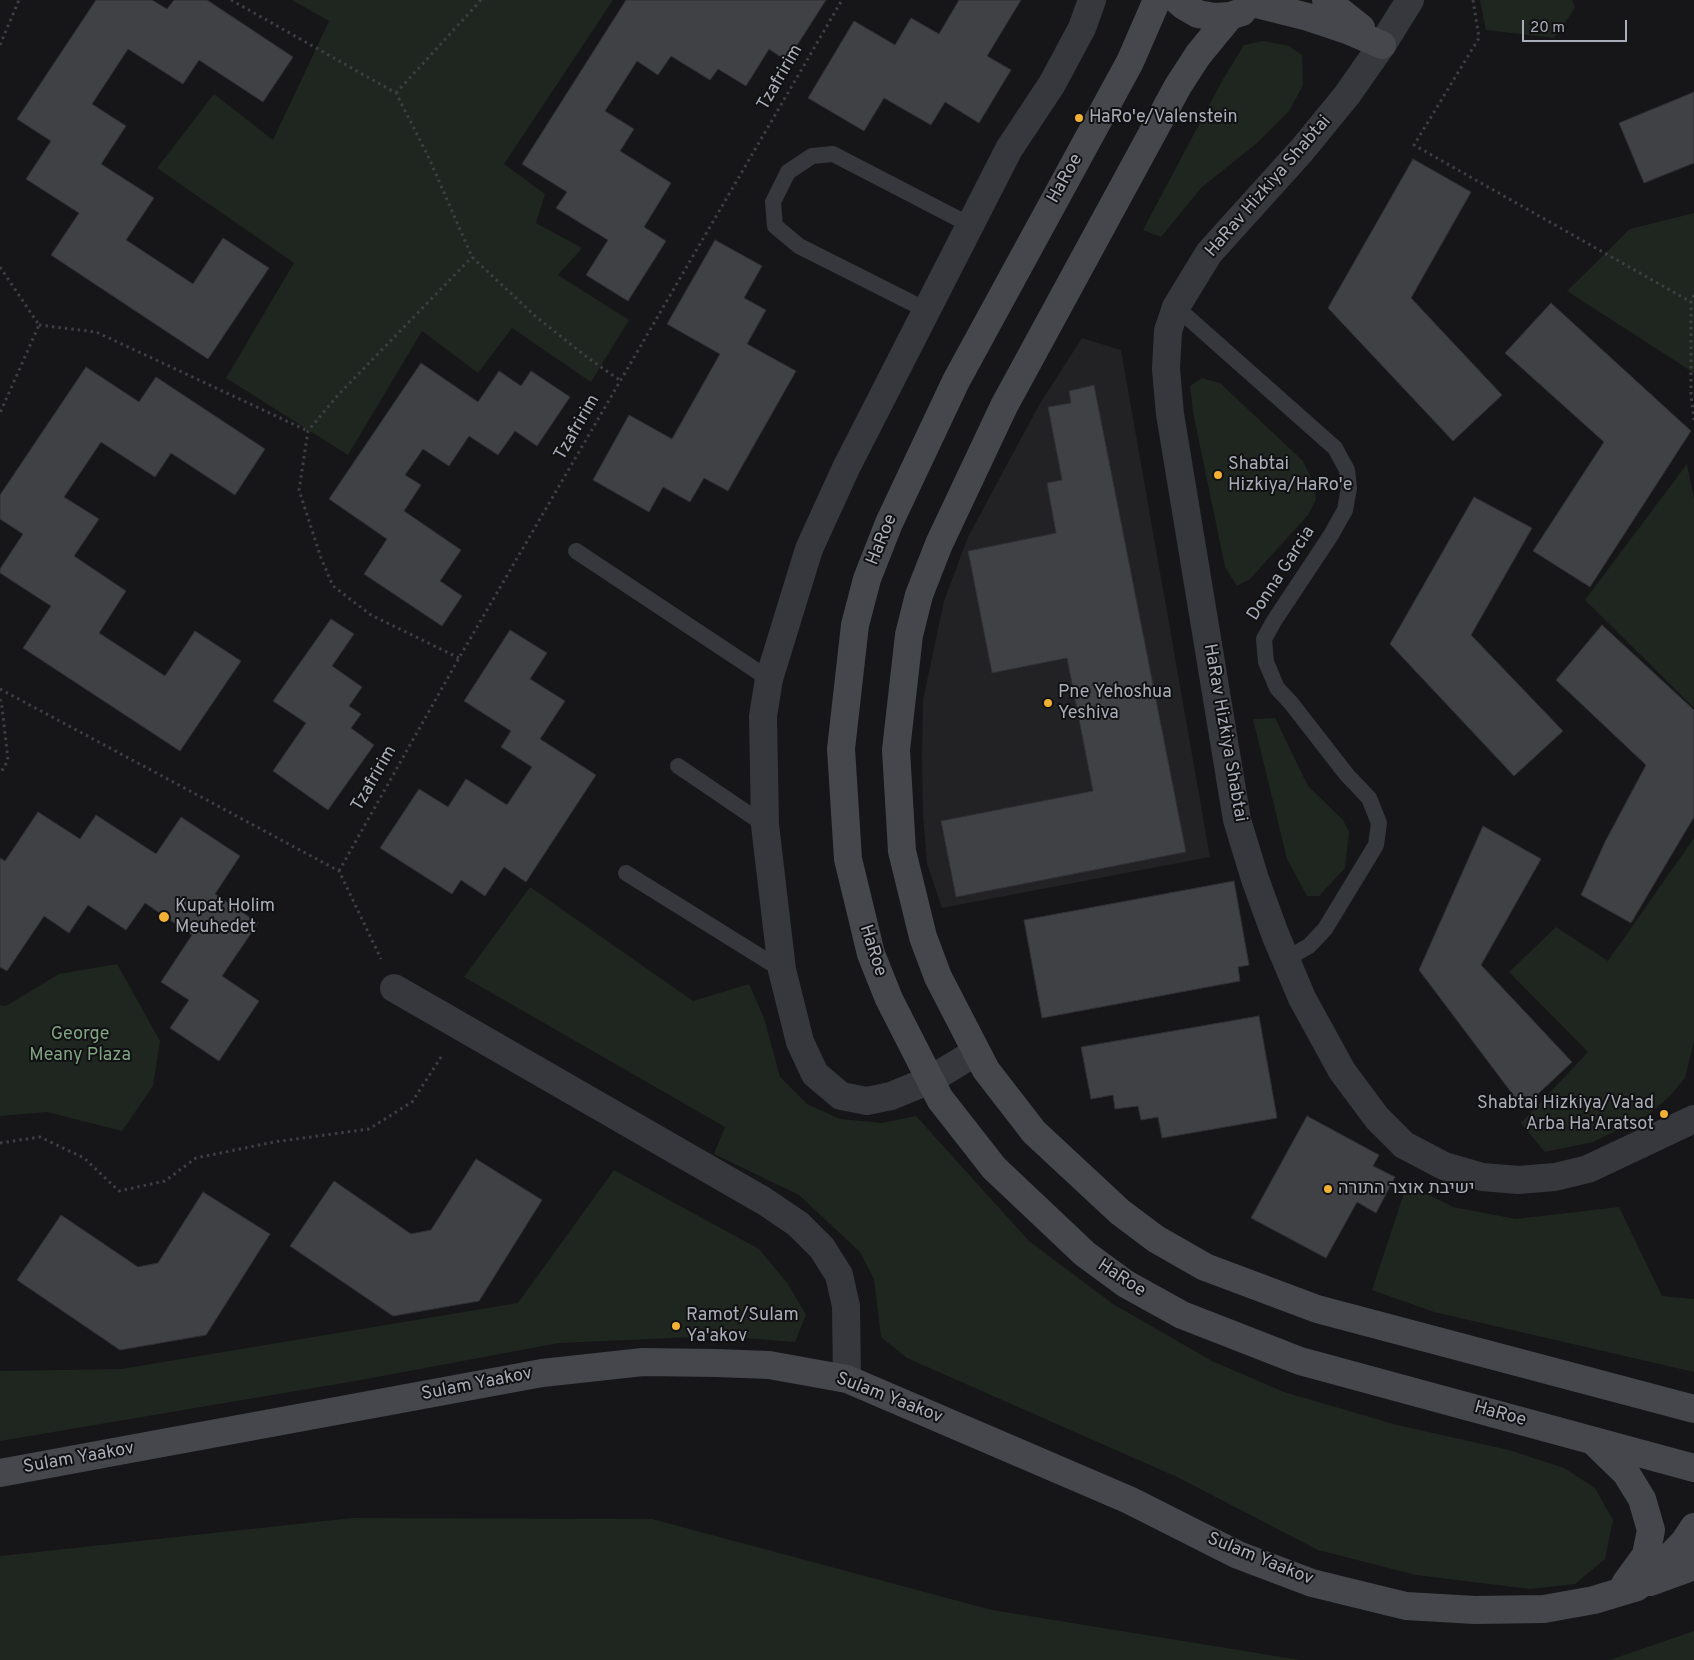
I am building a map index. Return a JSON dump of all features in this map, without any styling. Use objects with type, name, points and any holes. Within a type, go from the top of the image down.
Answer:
[{"type":"street","points":[[976,1052],[930,1080],[891,1096],[867,1101],[842,1096],[815,1074],[800,1042],[782,970],[765,825],[763,716],[769,678],[809,549],[846,468],[1009,149],[1056,76],[1082,28],[1092,0]]},
{"type":"street","name":"HaRoe","points":[[1157,0],[1130,62],[956,381],[888,523],[867,579],[855,625],[841,749],[848,859],[871,954],[889,999],[940,1099],[994,1168],[1085,1254],[1126,1284],[1182,1316],[1300,1361],[1694,1468]]},
{"type":"street","points":[[1177,0],[1198,14],[1214,17],[1230,16],[1243,12],[1257,2],[1331,25],[1382,45]]},
{"type":"street","points":[[1326,0],[1382,45]]},
{"type":"street","name":"HaRav Hizkiya Shabtai","points":[[1410,0],[1382,45],[1326,122],[1209,253],[1176,307],[1168,331],[1166,369],[1170,414],[1235,810],[1255,878],[1275,934],[1302,998],[1342,1071],[1377,1118],[1404,1145],[1444,1166],[1482,1177],[1518,1180],[1555,1177],[1588,1169],[1694,1119]]},
{"type":"street","points":[[1230,16],[1198,55],[1178,86],[1004,406],[938,544],[920,595],[909,635],[896,750],[902,852],[923,937],[938,977],[986,1070],[1034,1132],[1127,1218],[1156,1238],[1205,1267],[1317,1309],[1694,1409]]},
{"type":"street","points":[[394,988],[764,1201],[798,1224],[822,1248],[839,1275],[846,1306],[847,1379]]},
{"type":"street","name":"Sulam Yaakov","points":[[0,1473],[550,1372],[643,1362],[716,1363],[768,1365],[847,1379],[1129,1500],[1238,1555],[1312,1583],[1406,1606],[1475,1610],[1544,1610],[1594,1600],[1628,1590],[1659,1568],[1684,1542],[1694,1527]]},
{"type":"street","points":[[1591,1440],[1626,1473],[1642,1499],[1651,1530],[1646,1555],[1628,1590]]},
{"type":"street","points":[[1628,1590],[1694,1566]]},
{"type":"lane","points":[[926,310],[799,246],[775,226],[773,202],[788,172],[812,156],[834,154],[970,224]]},
{"type":"lane","name":"Donna Garcia","points":[[1176,307],[1335,448],[1347,470],[1349,488],[1345,510],[1331,535],[1274,620],[1264,639],[1266,662],[1277,688],[1347,775],[1368,798],[1379,822],[1376,845],[1325,929],[1309,946],[1286,959]]},
{"type":"lane","points":[[576,551],[769,678]]},
{"type":"lane","points":[[678,766],[765,825]]},
{"type":"lane","points":[[626,873],[782,970]]},
{"type":"path","points":[[0,45],[18,0]]},
{"type":"path","points":[[231,0],[396,93],[428,156],[472,258],[534,315],[588,358],[621,381]]},
{"type":"path","points":[[396,93],[481,0]]},
{"type":"path","name":"Tzafririm","points":[[339,871],[459,658],[842,0]]},
{"type":"path","points":[[1473,0],[1479,38],[1414,145],[1691,302]]},
{"type":"path","points":[[459,658],[371,615],[333,586],[321,558],[299,490],[308,431],[338,395],[472,258]]},
{"type":"path","points":[[0,266],[39,325],[96,332],[308,431]]},
{"type":"path","points":[[1694,295],[1691,302],[1691,395],[1694,420]]},
{"type":"path","points":[[0,413],[39,325]]},
{"type":"path","points":[[0,689],[339,871],[394,988]]},
{"type":"path","points":[[0,699],[8,760],[0,774]]},
{"type":"path","points":[[0,1143],[40,1138],[84,1158],[119,1191],[165,1181],[196,1158],[274,1142],[369,1129],[412,1102],[461,1026]]},
{"type":"shaded area","points":[[1082,338],[1121,350],[1210,857],[942,908],[927,863],[923,814],[922,761],[923,700],[944,601],[968,537],[1039,405]]},
{"type":"green space","points":[[292,0],[613,0],[504,164],[545,194],[536,223],[582,248],[558,275],[629,320],[591,382],[512,328],[478,373],[422,331],[348,455],[226,378],[294,263],[157,168],[214,94],[273,140],[329,21]]},
{"type":"green space","points":[[1480,0],[1572,0],[1575,8],[1554,38],[1486,30]]},
{"type":"green space","points":[[1263,41],[1289,46],[1302,55],[1303,85],[1289,111],[1257,143],[1201,188],[1161,237],[1143,230],[1222,81],[1244,45]]},
{"type":"green space","points":[[1694,213],[1694,373],[1567,291],[1630,229]]},
{"type":"green space","points":[[1202,378],[1220,383],[1303,461],[1313,482],[1316,499],[1308,515],[1250,579],[1237,586],[1225,567],[1193,412],[1190,386]]},
{"type":"green space","points":[[1687,464],[1694,499],[1694,708],[1585,600]]},
{"type":"green space","points":[[1275,718],[1308,786],[1343,820],[1349,832],[1345,868],[1319,896],[1307,896],[1287,859],[1253,719]]},
{"type":"green space","points":[[1694,838],[1694,1041],[1685,1078],[1669,1097],[1648,1115],[1593,1142],[1545,1152],[1521,1123],[1588,1052],[1509,972],[1556,927],[1608,961]]},
{"type":"green space","points":[[530,887],[693,1001],[749,984],[764,1018],[780,1077],[807,1104],[840,1119],[882,1123],[916,1116],[1029,1241],[1113,1304],[1212,1361],[1284,1392],[1397,1425],[1509,1450],[1564,1468],[1595,1488],[1613,1520],[1605,1559],[1575,1584],[1530,1589],[1416,1575],[1318,1550],[1177,1477],[907,1358],[881,1337],[874,1279],[860,1252],[799,1195],[714,1154],[725,1127],[464,977]]},
{"type":"green space","name":"George Meany Plaza","points":[[117,964],[160,1041],[153,1086],[122,1131],[47,1112],[0,1116],[0,1005],[6,1006],[59,974]]},
{"type":"green space","points":[[614,1170],[759,1249],[788,1284],[806,1315],[795,1342],[718,1336],[559,1343],[355,1381],[0,1441],[0,1371],[121,1369],[518,1303]]},
{"type":"green space","points":[[1407,1184],[1453,1207],[1516,1219],[1619,1207],[1662,1296],[1694,1299],[1694,1372],[1434,1312],[1372,1290]]},
{"type":"green space","points":[[353,1518],[652,1519],[992,1610],[1300,1660],[0,1660],[0,1556]]},
{"type":"green space","points":[[1694,1631],[1694,1660],[1610,1660]]},
{"type":"building","points":[[96,0],[152,0],[167,9],[174,0],[207,0],[293,57],[263,102],[199,60],[183,84],[128,49],[92,104],[126,126],[101,164],[154,198],[126,240],[193,284],[223,238],[269,268],[208,359],[51,255],[79,213],[26,179],[51,141],[17,119]]},
{"type":"building","points":[[626,0],[826,0],[787,61],[769,49],[746,86],[718,69],[710,80],[671,56],[658,75],[637,61],[605,111],[634,129],[620,151],[671,183],[644,227],[666,241],[628,301],[586,275],[608,240],[556,208],[567,192],[522,164]]},
{"type":"building","points":[[959,0],[1021,0],[987,56],[1011,70],[979,123],[945,102],[931,125],[884,98],[864,131],[808,98],[854,21],[895,45],[911,18],[939,34]]},
{"type":"building","points":[[1694,92],[1694,163],[1644,183],[1619,123]]},
{"type":"building","points":[[1413,159],[1471,192],[1411,298],[1502,395],[1453,441],[1328,308]]},
{"type":"building","points":[[715,240],[762,266],[744,298],[766,310],[747,344],[796,371],[728,491],[704,478],[690,502],[663,487],[649,512],[593,480],[629,415],[672,439],[720,354],[667,324]]},
{"type":"building","points":[[1551,303],[1691,431],[1590,587],[1533,551],[1604,442],[1505,353]]},
{"type":"building","points":[[421,363],[478,402],[499,371],[521,386],[531,371],[570,397],[537,446],[515,431],[498,455],[469,436],[449,466],[423,449],[405,475],[421,485],[404,511],[461,550],[440,581],[462,596],[442,626],[364,574],[387,539],[329,499]]},
{"type":"building","points":[[86,367],[139,402],[156,377],[265,449],[235,495],[171,453],[155,477],[101,442],[64,497],[99,519],[74,556],[126,591],[99,633],[165,676],[195,631],[241,661],[180,751],[23,648],[51,606],[0,573],[0,569],[23,534],[0,519],[0,495]]},
{"type":"building","points":[[1094,385],[1186,852],[956,897],[941,821],[1093,791],[1067,658],[992,673],[968,551],[1056,533],[1047,483],[1062,480],[1048,407],[1071,403],[1069,391]]},
{"type":"building","points":[[1474,497],[1532,528],[1471,635],[1563,731],[1514,776],[1390,644]]},
{"type":"building","points":[[331,619],[354,634],[332,666],[362,687],[349,706],[361,714],[351,728],[374,745],[328,810],[273,771],[306,723],[273,701]]},
{"type":"building","points":[[1602,625],[1694,710],[1694,817],[1631,923],[1581,895],[1605,842],[1646,765],[1556,680]]},
{"type":"building","points":[[510,630],[547,653],[530,679],[565,701],[540,739],[596,775],[526,882],[504,867],[485,896],[461,880],[452,894],[380,848],[419,789],[448,807],[466,779],[507,805],[532,767],[501,747],[511,731],[464,701]]},
{"type":"building","points":[[38,812],[80,839],[96,815],[156,854],[181,817],[240,856],[215,894],[258,923],[222,976],[259,1001],[219,1061],[170,1028],[189,1000],[161,982],[192,935],[145,903],[126,930],[88,905],[69,933],[44,916],[7,971],[0,967],[0,858],[5,861]]},
{"type":"building","points":[[1483,826],[1541,859],[1481,965],[1572,1062],[1523,1108],[1419,970]]},
{"type":"building","points":[[1234,881],[1249,965],[1238,967],[1240,981],[1042,1018],[1024,920]]},
{"type":"building","points":[[1259,1016],[1277,1118],[1162,1138],[1158,1117],[1141,1120],[1138,1106],[1115,1109],[1113,1095],[1091,1099],[1081,1047]]},
{"type":"building","name":"ישיבת אוצר התורה","points":[[1307,1116],[1379,1155],[1373,1166],[1395,1177],[1376,1213],[1357,1202],[1326,1258],[1251,1218]]},
{"type":"building","points":[[476,1159],[542,1200],[479,1301],[393,1316],[290,1246],[334,1181],[411,1234],[431,1230]]},
{"type":"building","points":[[203,1192],[270,1234],[206,1335],[120,1350],[17,1280],[61,1215],[138,1267],[158,1263]]},
{"type":"place","name":"HaRo'e/Valenstein","points":[[1079,118]]},
{"type":"place","name":"Shabtai Hizkiya/HaRo'e","points":[[1218,475]]},
{"type":"place","name":"Pne Yehoshua Yeshiva","points":[[1048,703]]},
{"type":"place","name":"Kupat Holim Meuhedet","points":[[164,917]]},
{"type":"place","name":"Shabtai Hizkiya/Va'ad Arba Ha'Aratsot","points":[[1664,1114]]},
{"type":"place","name":"ישיבת אוצר התורה","points":[[1328,1189]]},
{"type":"place","name":"Ramot/Sulam Ya'akov","points":[[676,1326]]}]
